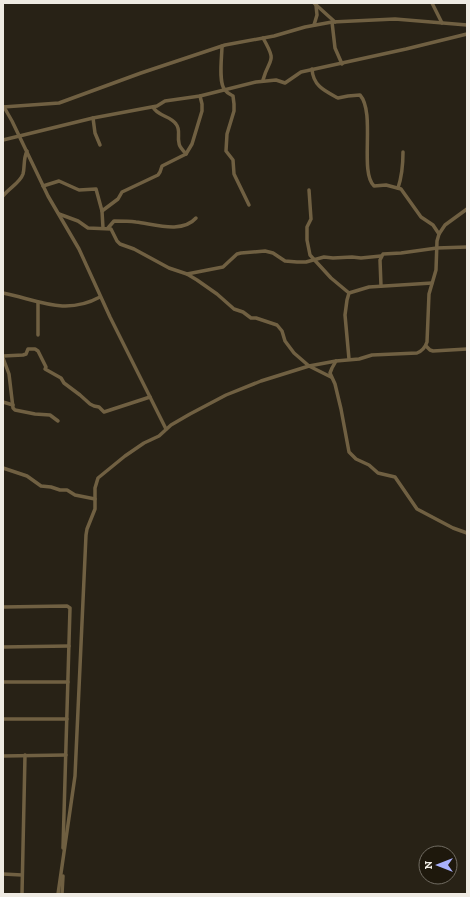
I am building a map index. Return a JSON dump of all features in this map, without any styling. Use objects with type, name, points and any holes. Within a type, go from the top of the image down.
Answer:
[{"type":"street","points":[[432,3],[442,23]]},
{"type":"street","points":[[315,4],[334,22],[335,48],[342,64]]},
{"type":"street","points":[[314,26],[317,15],[315,4]]},
{"type":"street","points":[[166,429],[100,297],[78,249],[43,186],[20,136],[3,107],[59,104],[141,73],[222,46],[334,22],[395,19],[467,25]]},
{"type":"street","points":[[3,140],[93,118],[153,107],[160,105],[165,101],[202,97],[264,80],[284,82],[301,72],[312,69],[342,64],[467,34]]},
{"type":"street","points":[[264,38],[270,50],[272,59],[264,80]]},
{"type":"street","points":[[222,46],[221,74],[224,90],[233,96],[234,104],[234,111],[227,134],[226,151],[233,160],[234,174],[249,205]]},
{"type":"street","points":[[312,69],[312,76],[315,82],[338,98],[356,94],[360,95],[364,99],[367,119],[368,172],[370,182],[374,186],[386,185],[401,189],[421,217],[433,225],[439,234]]},
{"type":"street","points":[[102,211],[118,199],[122,192],[158,175],[162,166],[186,154],[195,136],[202,111],[202,97]]},
{"type":"street","points":[[153,107],[156,112],[166,116],[177,124],[179,133],[178,143],[186,154]]},
{"type":"street","points":[[93,118],[95,133],[100,145]]},
{"type":"street","points":[[3,196],[22,177],[27,151]]},
{"type":"street","points":[[398,188],[400,175],[403,172],[403,152]]},
{"type":"street","points":[[43,186],[59,181],[79,190],[96,189],[102,211],[103,228]]},
{"type":"street","points":[[309,190],[311,218],[307,227],[307,240],[310,255],[331,278],[349,293]]},
{"type":"street","points":[[58,894],[75,776],[86,535],[95,509],[95,488],[100,476],[118,461],[144,443],[159,436],[166,429],[190,414],[226,395],[275,376],[309,366],[349,359],[359,359],[372,355],[417,353],[422,351],[426,346],[429,294],[436,270],[439,234],[443,227],[467,209]]},
{"type":"street","points":[[58,213],[78,221],[88,228],[108,228],[112,230],[120,244],[134,249],[169,268],[187,274],[217,294],[234,309],[243,312],[251,318],[256,318],[277,325],[282,331],[285,341],[294,353],[309,366],[332,377]]},
{"type":"street","points":[[108,228],[114,221],[179,227],[191,224],[196,218]]},
{"type":"street","points":[[187,274],[223,267],[241,252],[265,251],[273,253],[287,262],[306,262],[324,257],[361,258],[381,256],[385,253],[467,247]]},
{"type":"street","points":[[381,256],[379,266],[381,286]]},
{"type":"street","points":[[349,293],[369,287],[432,283]]},
{"type":"street","points":[[3,293],[38,302],[67,307],[91,302],[100,297]]},
{"type":"street","points":[[349,293],[346,315],[349,359]]},
{"type":"street","points":[[38,302],[38,335]]},
{"type":"street","points":[[426,346],[433,351],[467,349]]},
{"type":"street","points":[[58,421],[50,415],[35,414],[15,410],[13,408],[9,374],[3,357],[23,355],[26,354],[28,349],[35,349],[38,351],[46,367],[45,369],[61,378],[64,383],[80,394],[90,404],[99,407],[104,412],[150,397]]},
{"type":"street","points":[[336,361],[330,371],[341,409],[347,437],[347,448],[351,455],[378,473],[395,477],[412,503],[421,512],[438,519],[459,531],[467,533]]},
{"type":"street","points":[[3,402],[13,405]]},
{"type":"street","points":[[3,468],[27,476],[41,486],[59,490],[68,490],[75,495],[95,499]]},
{"type":"street","points":[[3,607],[67,606],[70,608],[62,894]]},
{"type":"street","points":[[3,647],[69,646]]},
{"type":"street","points":[[3,682],[68,682]]},
{"type":"street","points":[[3,719],[67,719]]},
{"type":"street","points":[[22,894],[25,755]]},
{"type":"street","points":[[3,756],[66,755]]},
{"type":"street","points":[[3,874],[22,875]]}]
